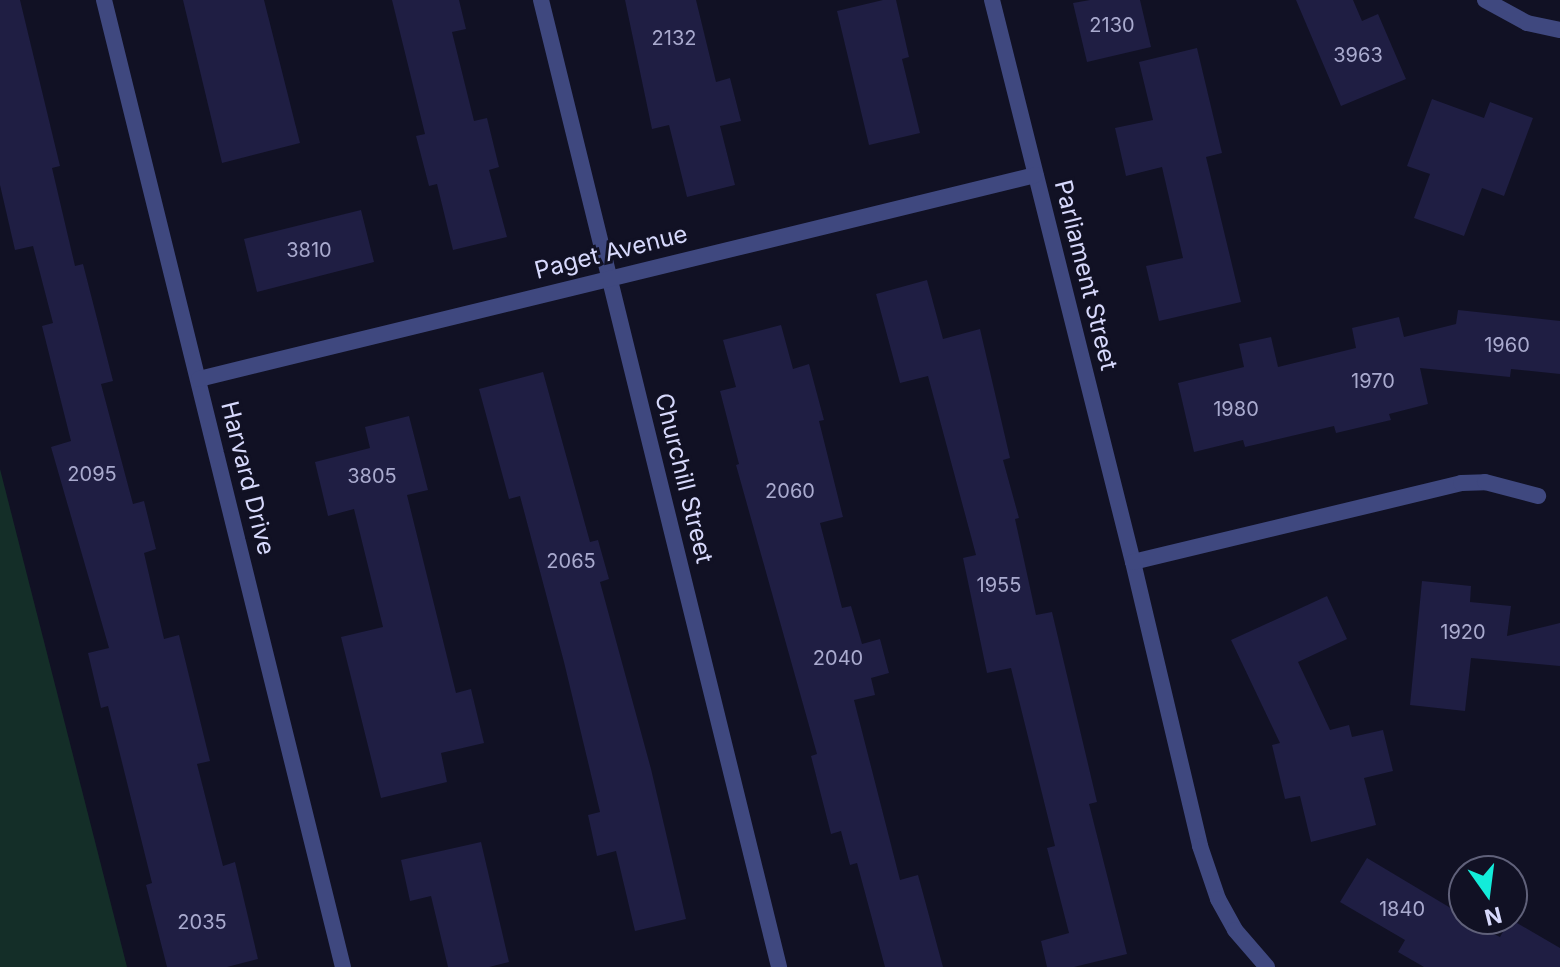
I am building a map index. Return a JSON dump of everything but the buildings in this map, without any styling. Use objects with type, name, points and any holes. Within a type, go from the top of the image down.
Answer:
[{"type":"street","name":"Harvard Drive","points":[[104,0],[343,967]]},
{"type":"street","name":"Churchill Street","points":[[541,0],[779,967]]},
{"type":"street","name":"Parliament Street","points":[[992,0],[1208,875],[1235,930],[1267,967]]},
{"type":"street","points":[[1485,0],[1527,23],[1560,30]]},
{"type":"street","name":"Paget Avenue","points":[[199,379],[1035,175]]},
{"type":"street","points":[[1133,562],[1461,483],[1485,482],[1538,496]]},
{"type":"green space","points":[[0,469],[127,967],[0,967]]}]
